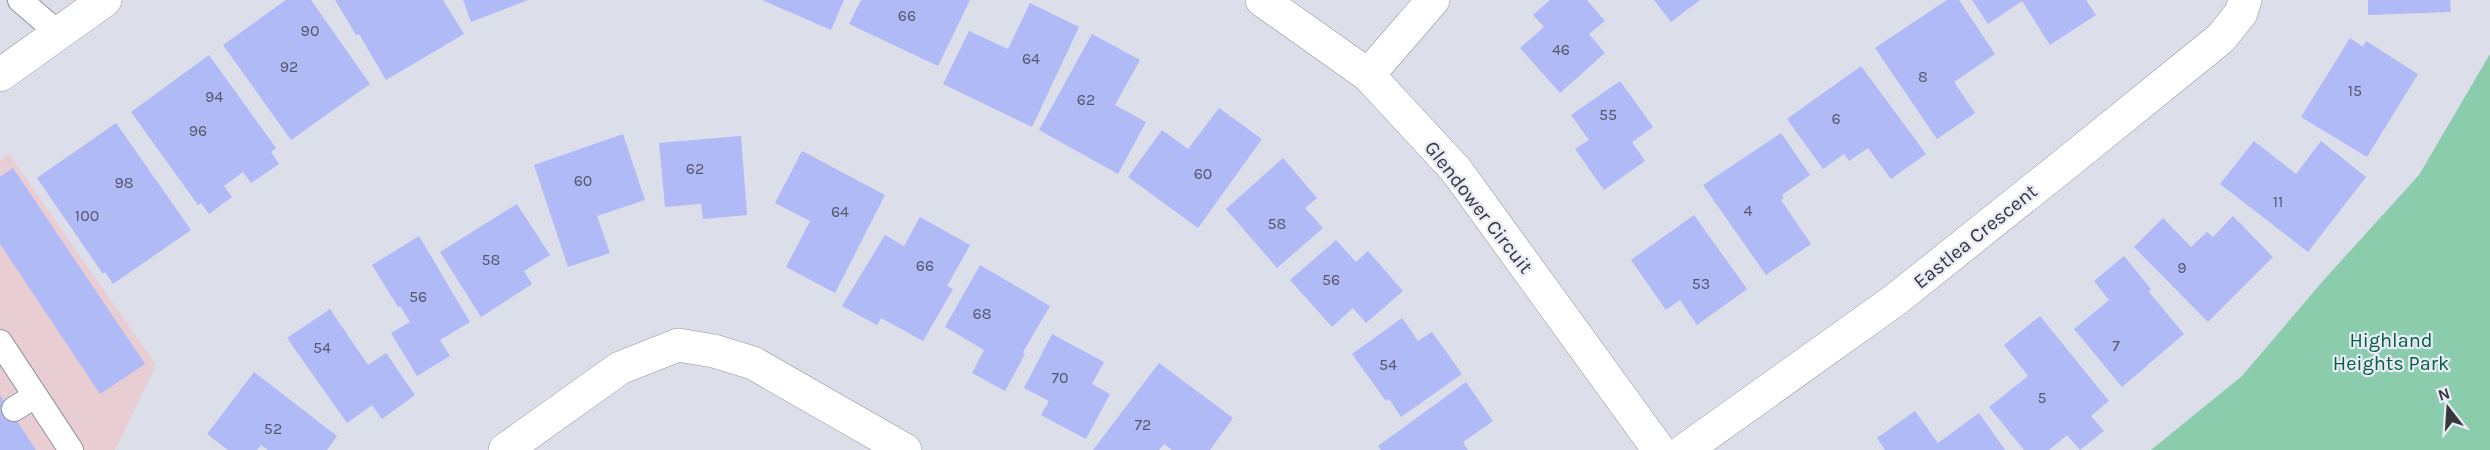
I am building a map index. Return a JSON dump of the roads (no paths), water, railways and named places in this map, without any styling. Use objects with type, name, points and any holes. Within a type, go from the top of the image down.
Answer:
[{"type":"street","points":[[0,75],[105,0]]},
{"type":"street","name":"Glendower Circuit","points":[[1262,0],[1368,75],[1456,170],[1659,450]]},
{"type":"street","points":[[1368,75],[1433,0]]},
{"type":"street","name":"Eastlea Crescent","points":[[1685,450],[1895,300],[2074,157],[2221,38],[2241,13],[2245,0]]},
{"type":"street","points":[[505,450],[620,368],[678,345],[714,351],[753,363],[904,450]]},
{"type":"lane","points":[[20,0],[58,33]]},
{"type":"lane","points":[[3,352],[71,450]]},
{"type":"lane","points":[[14,410],[35,396]]},
{"type":"park label","name":"Highland Heights Park","points":[[2391,352]]}]
